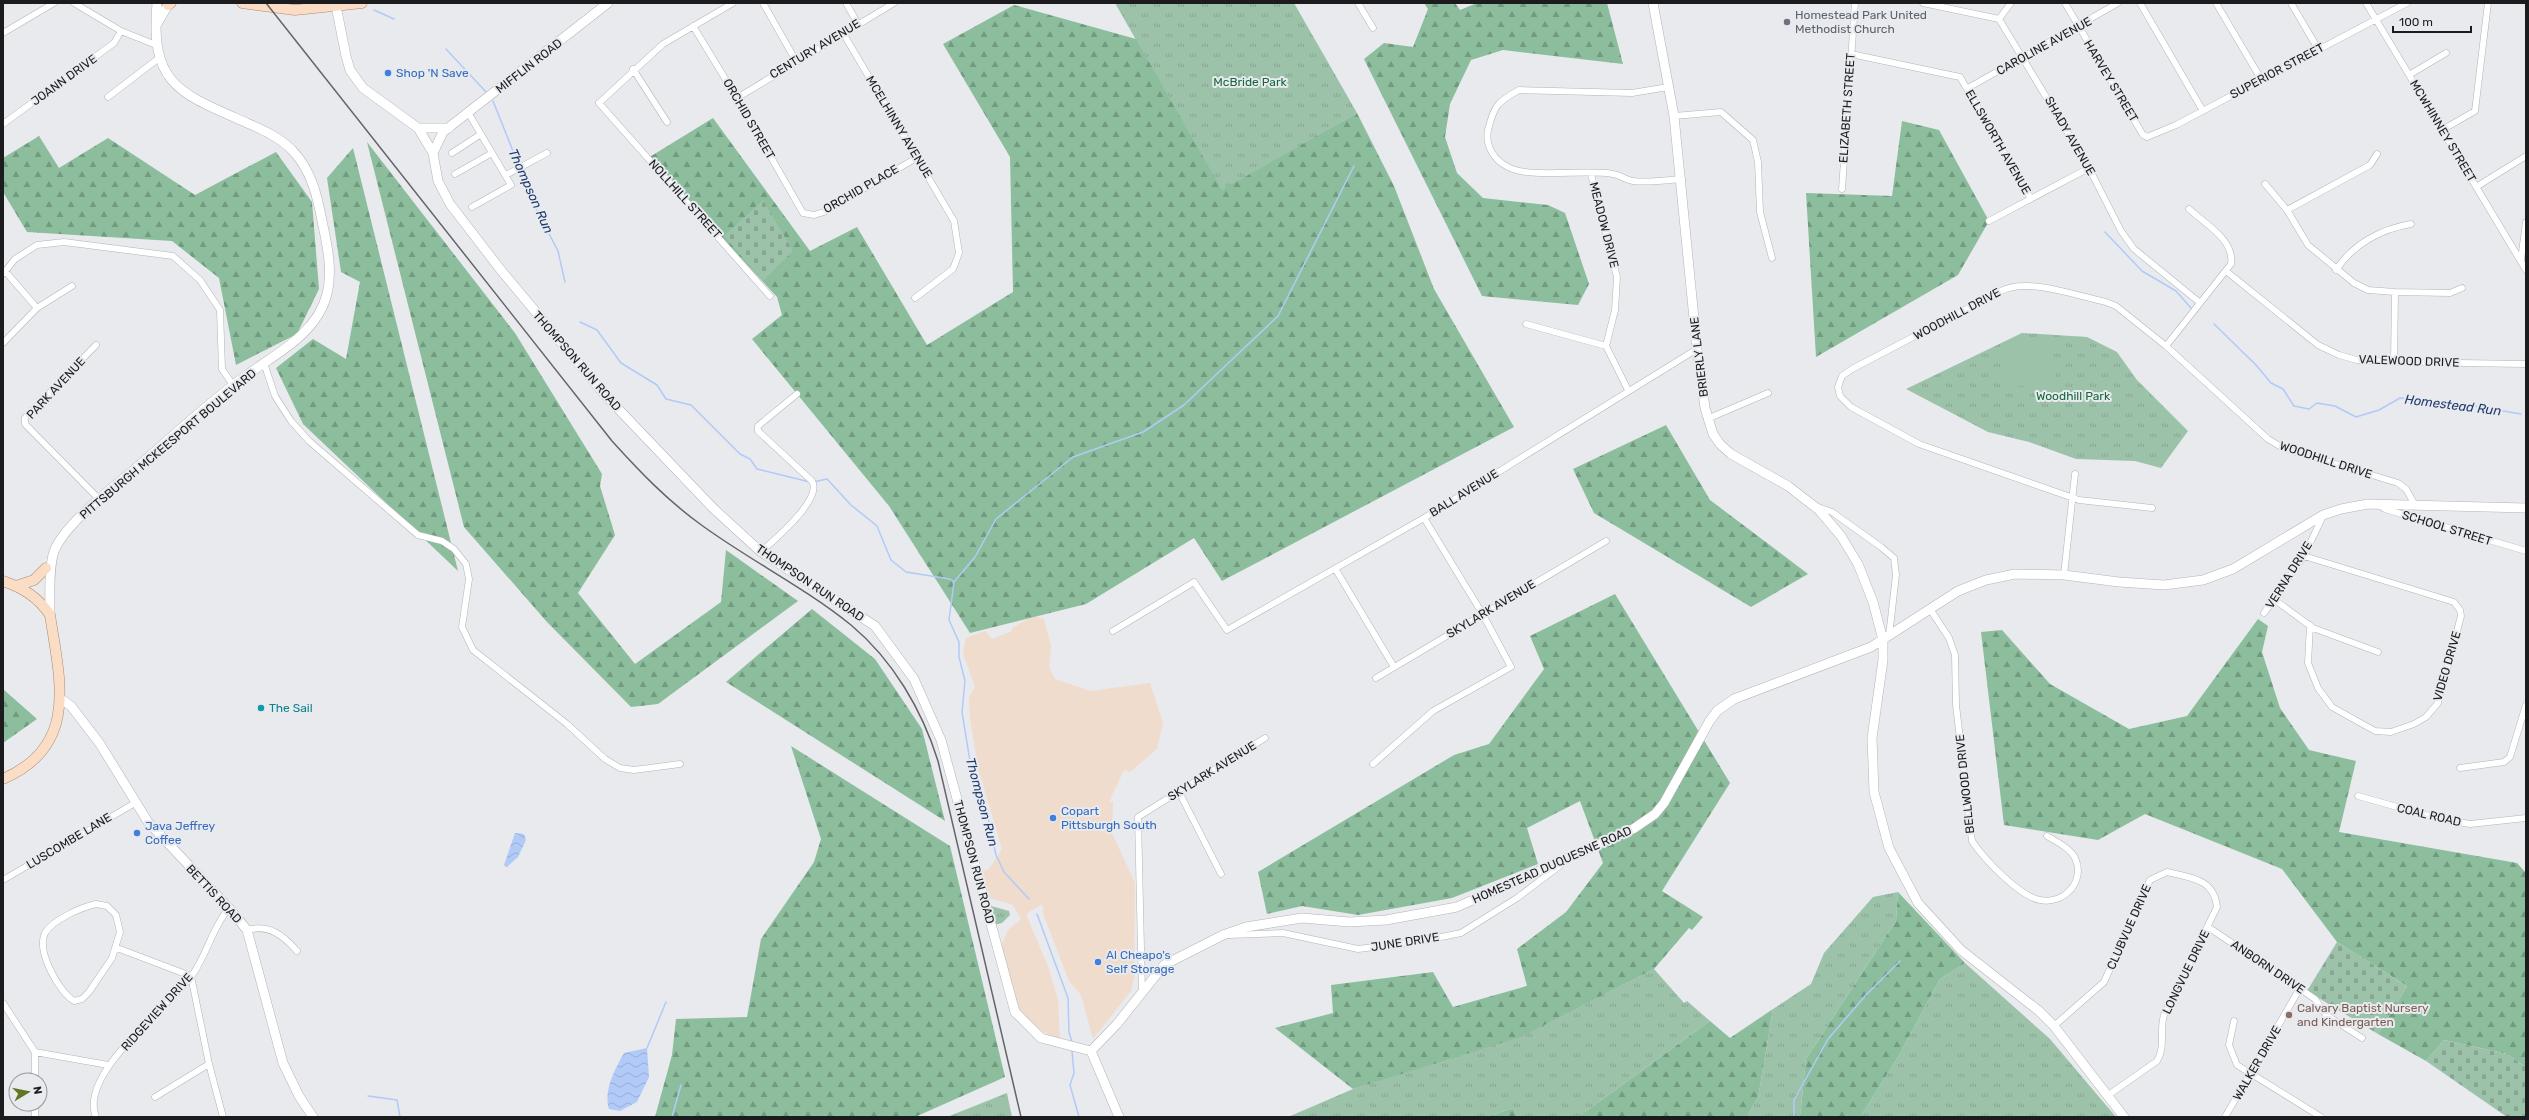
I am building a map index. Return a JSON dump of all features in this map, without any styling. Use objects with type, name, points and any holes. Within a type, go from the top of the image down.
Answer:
[{"type":"main road","points":[[242,3],[284,10],[362,3]]},
{"type":"main road","points":[[16,586],[34,580],[46,568]]},
{"type":"main road","points":[[3,581],[36,597],[50,615]]},
{"type":"main road","name":"PITTSBURGH MCKEESPORT BOULEVARD","points":[[3,779],[26,768],[46,748],[54,732],[61,699],[50,615]]},
{"type":"street","points":[[3,33],[54,3]]},
{"type":"street","points":[[74,3],[121,31],[156,46]]},
{"type":"street","name":"PITTSBURGH MCKEESPORT BOULEVARD","points":[[50,594],[46,568],[52,545],[99,499],[233,385],[308,329],[318,316],[326,294],[329,276],[328,252],[315,188],[302,163],[284,143],[260,129],[191,98],[166,74],[159,58],[156,46],[155,29],[157,3]]},
{"type":"street","name":"MIFFLIN ROAD","points":[[449,128],[469,114],[608,3]]},
{"type":"street","points":[[667,122],[633,69],[663,44],[733,3]]},
{"type":"street","points":[[763,3],[796,60]]},
{"type":"street","points":[[846,3],[858,24]]},
{"type":"street","name":"CENTURY AVENUE","points":[[738,98],[796,60],[894,3]]},
{"type":"street","points":[[1358,3],[1373,28]]},
{"type":"street","name":"BRIERLY LANE","points":[[1653,3],[1674,116],[1682,179],[1697,349],[1707,419],[1720,444],[1731,454],[1788,486],[1814,506],[1841,536],[1858,564],[1886,638],[1873,724],[1871,752],[1874,792],[1889,848],[1918,903],[1936,925],[1961,950],[2039,1011],[2054,1026],[2124,1117]]},
{"type":"street","name":"ELIZABETH STREET","points":[[1842,189],[1855,3]]},
{"type":"street","points":[[1923,3],[1999,19],[2011,3]]},
{"type":"street","name":"HARVEY STREET","points":[[2065,3],[2143,136],[2147,137]]},
{"type":"street","name":"CAROLINE AVENUE","points":[[1968,88],[2079,27],[2118,3]]},
{"type":"street","points":[[2140,3],[2203,111]]},
{"type":"street","points":[[2216,3],[2261,79]]},
{"type":"street","points":[[2291,3],[2318,49]]},
{"type":"street","name":"MCWHINNEY STREET","points":[[2366,3],[2526,270]]},
{"type":"street","name":"SUPERIOR STREET","points":[[2147,137],[2203,111],[2407,3]]},
{"type":"street","points":[[2442,130],[2475,111],[2488,3]]},
{"type":"street","points":[[155,29],[170,4]]},
{"type":"street","name":"THOMPSON RUN ROAD","points":[[336,6],[346,56],[357,80],[380,101],[418,128],[433,153],[438,181],[450,204],[546,326],[633,425],[714,509],[761,552],[874,626],[914,679],[940,740],[1016,1012],[1041,1038],[1091,1051]]},
{"type":"street","name":"SHADY AVENUE","points":[[1999,19],[2024,57],[2089,168],[2121,231],[2134,249],[2199,302]]},
{"type":"street","name":"ORCHID STREET","points":[[693,26],[738,98],[803,213]]},
{"type":"street","name":"JOANN DRIVE","points":[[3,124],[114,43],[121,31]]},
{"type":"street","name":"MCELHINNY AVENUE","points":[[843,33],[918,157],[954,221],[960,253],[953,269],[915,298]]},
{"type":"street","points":[[2409,75],[2446,53]]},
{"type":"street","name":"ELLSWORTH AVENUE","points":[[1851,54],[1960,77],[1968,88],[2031,199]]},
{"type":"street","points":[[108,97],[159,58]]},
{"type":"street","name":"NOLLHILL STREET","points":[[633,69],[599,103],[770,296]]},
{"type":"street","points":[[1668,87],[1632,93],[1519,90],[1505,98],[1493,109],[1486,139],[1496,159],[1509,168],[1525,171],[1613,174],[1632,181],[1650,182],[1682,179]]},
{"type":"street","points":[[1674,116],[1721,112],[1752,140],[1758,162],[1760,212],[1772,258]]},
{"type":"street","points":[[469,114],[511,185],[472,207]]},
{"type":"street","points":[[418,128],[449,128]]},
{"type":"street","points":[[433,153],[440,137],[449,128]]},
{"type":"street","points":[[452,153],[481,134]]},
{"type":"street","points":[[455,174],[492,153]]},
{"type":"street","points":[[506,175],[547,154]]},
{"type":"street","points":[[2287,210],[2370,165],[2377,154]]},
{"type":"street","points":[[2476,187],[2526,156]]},
{"type":"street","name":"ORCHID PLACE","points":[[803,213],[814,215],[824,212],[918,157]]},
{"type":"street","points":[[1989,221],[2089,168]]},
{"type":"street","name":"MEADOW DRIVE","points":[[1592,174],[1617,277],[1615,310],[1606,346]]},
{"type":"street","points":[[2265,184],[2287,210],[2308,246],[2336,270],[2368,290],[2450,293],[2462,288]]},
{"type":"street","points":[[2166,346],[2199,302],[2231,264],[2231,249],[2189,209]]},
{"type":"street","points":[[2520,260],[2526,222]]},
{"type":"street","points":[[2336,270],[2354,247],[2396,226],[2411,224]]},
{"type":"street","points":[[37,308],[4,273],[15,259],[37,245],[64,242],[173,256],[200,280],[220,310],[222,369],[233,385]]},
{"type":"street","name":"VALEWOOD DRIVE","points":[[2226,270],[2328,351],[2357,360],[2526,364]]},
{"type":"street","name":"WOODHILL DRIVE","points":[[2152,508],[2072,498],[1919,444],[1844,401],[1840,396],[1838,386],[1842,376],[2009,286],[2022,285],[2106,302],[2116,306],[2166,346],[2268,439],[2283,448],[2398,483],[2406,489],[2415,505]]},
{"type":"street","points":[[3,343],[37,308],[72,286]]},
{"type":"street","points":[[2394,362],[2395,292]]},
{"type":"street","points":[[1526,324],[1606,346],[1628,390]]},
{"type":"street","name":"PARK AVENUE","points":[[96,345],[25,418],[24,424],[99,499]]},
{"type":"street","name":"BALL AVENUE","points":[[1113,631],[1194,582],[1227,630],[1336,570],[1424,518],[1628,390],[1697,349]]},
{"type":"street","points":[[264,363],[275,396],[292,421],[309,441],[418,535],[442,541],[454,549],[463,560],[468,571],[469,579],[462,627],[473,650],[567,724],[605,759],[620,768],[634,770],[680,764]]},
{"type":"street","points":[[1707,419],[1768,393]]},
{"type":"street","points":[[761,552],[791,524],[815,493],[814,483],[758,431],[758,426],[797,394]]},
{"type":"street","points":[[2064,575],[2075,474]]},
{"type":"street","name":"HOMESTEAD DUQUESNE ROAD","points":[[1091,1051],[1117,1024],[1164,965],[1223,936],[1246,927],[1302,918],[1349,922],[1386,920],[1457,907],[1633,829],[1655,814],[1664,803],[1717,710],[1734,699],[1871,647],[1958,591],[1986,580],[2015,574],[2064,575],[2149,585],[2203,580],[2233,569],[2263,553],[2323,515],[2368,504],[2526,508]]},
{"type":"street","name":"SCHOOL STREET","points":[[2378,505],[2386,509],[2526,551]]},
{"type":"street","points":[[1814,506],[1832,512],[1882,546],[1894,558],[1896,575],[1886,638]]},
{"type":"street","name":"VERNA DRIVE","points":[[2264,613],[2275,600],[2304,556],[2323,515]]},
{"type":"street","points":[[1373,764],[1433,711],[1510,667],[1482,613],[1424,518]]},
{"type":"street","name":"PITTSBURGH MCKEESPORT BOULEVARD","points":[[50,615],[52,556],[63,535]]},
{"type":"street","name":"SKYLARK AVENUE","points":[[1376,678],[1482,613],[1606,541]]},
{"type":"street","name":"VIDEO DRIVE","points":[[2304,556],[2454,602],[2460,610],[2461,616],[2438,703],[2426,717],[2414,724],[2391,732],[2375,731],[2332,707],[2318,688],[2308,662],[2310,625]]},
{"type":"street","points":[[1336,570],[1394,667]]},
{"type":"street","points":[[2275,600],[2310,625],[2378,652]]},
{"type":"street","name":"BELLWOOD DRIVE","points":[[1930,609],[1949,638],[1955,655],[1956,705],[1972,841],[1980,854],[2013,884],[2032,898],[2047,901],[2055,900],[2074,887],[2079,871],[2075,857],[2070,851],[2047,836]]},
{"type":"street","name":"BETTIS ROAD","points":[[61,699],[71,706],[100,744],[135,803],[159,836],[229,908],[247,930],[283,1062],[299,1096],[313,1117]]},
{"type":"street","points":[[2460,768],[2504,762],[2510,757],[2526,705]]},
{"type":"street","name":"SKYLARK AVENUE","points":[[1142,993],[1138,817],[1265,738]]},
{"type":"street","points":[[1179,792],[1221,874]]},
{"type":"street","name":"COAL ROAD","points":[[2358,796],[2464,823],[2482,824],[2526,818]]},
{"type":"street","name":"LUSCOMBE LANE","points":[[3,880],[135,803]]},
{"type":"street","name":"JUNE DRIVE","points":[[1223,936],[1283,933],[1358,948],[1416,942],[1461,933],[1517,898],[1566,860]]},
{"type":"street","name":"CLUBVUE DRIVE","points":[[2054,1026],[2104,982],[2150,880],[2167,872],[2202,882],[2211,888],[2215,895]]},
{"type":"street","name":"LONGVUE DRIVE","points":[[2107,1096],[2159,1057],[2163,1046],[2161,1024],[2164,1015],[2217,908],[2215,895]]},
{"type":"street","points":[[96,904],[107,906],[116,915],[120,932],[117,948],[88,992],[82,999],[74,1002],[66,996],[55,980],[43,946],[45,934],[51,926],[82,907],[96,904]]},
{"type":"street","name":"RIDGEVIEW DRIVE","points":[[96,1117],[96,1088],[108,1065],[191,976],[219,920],[229,908]]},
{"type":"street","name":"ANBORN DRIVE","points":[[2208,927],[2300,988],[2315,999],[2326,1015],[2362,1038]]},
{"type":"street","points":[[247,930],[267,928],[286,938],[297,951]]},
{"type":"street","points":[[117,948],[191,976],[209,1064],[223,1117]]},
{"type":"street","name":"WALKER DRIVE","points":[[2225,1117],[2300,988]]},
{"type":"street","points":[[3,1003],[35,1052],[35,1072]]},
{"type":"street","points":[[2234,1021],[2229,1045],[2237,1065],[2250,1075],[2322,1117]]},
{"type":"street","points":[[1091,1051],[1119,1117]]},
{"type":"street","points":[[35,1052],[108,1065]]},
{"type":"street","points":[[155,1096],[209,1064]]},
{"type":"shaded area","name":"Copart Pittsburgh South","points":[[1033,616],[1044,619],[1051,646],[1049,667],[1055,679],[1090,691],[1150,683],[1163,723],[1157,749],[1130,772],[1124,770],[1109,802],[1113,802],[1112,833],[1135,883],[1134,978],[1131,991],[1093,1039],[1081,995],[1069,981],[1042,911],[1044,910],[1042,904],[1026,914],[1049,969],[1058,1000],[1060,1040],[1038,1029],[1023,1015],[1016,1004],[1000,948],[1008,930],[1021,919],[1013,905],[987,897],[980,872],[989,869],[1002,849],[978,768],[970,718],[969,697],[975,686],[963,654],[966,638],[985,631],[992,639],[1012,631],[1012,628]]},
{"type":"green space","name":"McBride Park","points":[[1115,3],[1294,3],[1357,113],[1222,191]]},
{"type":"green space","points":[[1424,3],[1455,3],[1460,10],[1477,3],[1607,3],[1623,64],[1503,50],[1471,60],[1450,104],[1445,137],[1457,173],[1483,198],[1548,205],[1565,213],[1589,284],[1578,305],[1482,296],[1364,59],[1384,43],[1413,47],[1428,9]]},
{"type":"green space","points":[[1014,5],[1136,39],[1222,190],[1357,113],[1394,186],[1434,289],[1514,427],[1222,581],[1194,538],[1086,604],[970,633],[889,506],[752,339],[782,315],[777,297],[648,158],[713,118],[810,251],[857,227],[927,345],[1013,292],[1010,157],[943,44]]},
{"type":"green space","points":[[1902,121],[1939,130],[1989,221],[1958,275],[1816,357],[1806,193],[1892,196]]},
{"type":"green space","points":[[39,136],[59,168],[108,138],[195,195],[276,152],[312,202],[319,289],[297,334],[236,365],[219,278],[172,241],[27,232],[3,192],[3,158]]},
{"type":"green space","points":[[367,142],[515,333],[602,474],[600,486],[615,535],[578,593],[635,664],[721,602],[726,550],[798,601],[658,704],[631,707],[547,622],[464,527]]},
{"type":"green space","points":[[353,148],[458,571],[303,424],[276,368],[313,339],[346,359],[360,282],[341,272],[327,178]]},
{"type":"green space","points":[[763,200],[793,251],[763,281],[724,236]]},
{"type":"green space","name":"Woodhill Park","points":[[2022,333],[2087,337],[2117,352],[2137,380],[2188,431],[2161,468],[2135,461],[2076,459],[2029,442],[1988,432],[1906,389]]},
{"type":"green space","points":[[2024,337],[2046,337],[2049,341],[2059,390],[2003,384],[2006,347]]},
{"type":"green space","points":[[1666,425],[1710,500],[1808,574],[1751,607],[1594,513],[1573,469]]},
{"type":"green space","points":[[1615,594],[1730,783],[1662,891],[1703,917],[1692,930],[1689,928],[1654,969],[1521,1037],[1353,1089],[1275,1028],[1333,1013],[1331,985],[1433,972],[1453,1007],[1527,986],[1517,949],[1566,912],[1603,863],[1580,801],[1527,828],[1538,864],[1452,898],[1358,915],[1302,906],[1267,914],[1258,872],[1454,755],[1489,744],[1544,669],[1530,636]]},
{"type":"green space","points":[[812,609],[875,659],[922,729],[945,821],[726,682]]},
{"type":"green space","points":[[2258,619],[2268,626],[2262,652],[2280,708],[2309,750],[2356,761],[2339,832],[2517,863],[2526,873],[2526,1067],[2507,1054],[2444,1040],[2426,1061],[2378,1034],[2407,986],[2337,942],[2282,869],[2145,814],[2098,840],[2004,825],[1981,632],[2002,630],[2050,684],[2129,729],[2187,716]]},
{"type":"green space","points":[[3,689],[37,719],[3,743]]},
{"type":"green space","points":[[791,746],[950,846],[1005,1077],[915,1117],[655,1117],[672,1055],[676,1019],[747,1017],[761,939],[814,862],[821,839]]},
{"type":"green space","points":[[1898,892],[1896,921],[1806,1059],[1800,1117],[1746,1117],[1758,1098],[1773,1009],[1811,984],[1824,953],[1873,897]]},
{"type":"green space","points":[[1898,892],[1965,963],[1940,979],[1898,1057],[1860,1117],[1800,1117],[1806,1059],[1896,921]]},
{"type":"green space","points":[[991,906],[1009,911],[1010,915],[1002,923],[994,925],[988,909]]},
{"type":"green space","points":[[2337,942],[2407,986],[2378,1034],[2307,991]]},
{"type":"green space","points":[[1965,963],[2050,1039],[2116,1117],[1860,1117],[1898,1057],[1940,979]]},
{"type":"green space","points":[[1654,969],[1684,1003],[1687,1001],[1710,1021],[1578,1117],[1518,1117],[1513,1108],[1487,1117],[1288,1117],[1353,1089],[1530,1032]]},
{"type":"green space","points":[[1773,1009],[1758,1098],[1746,1117],[1578,1117],[1710,1021],[1730,1038]]},
{"type":"green space","points":[[2444,1040],[2507,1054],[2526,1067],[2526,1117],[2507,1117],[2426,1061]]},
{"type":"green space","points":[[1007,1093],[1012,1117],[947,1117]]},
{"type":"green space","points":[[1513,1108],[1518,1117],[1487,1117]]},
{"type":"water","points":[[515,833],[524,834],[526,840],[518,857],[507,867],[504,865]]},
{"type":"water","points":[[647,1048],[649,1077],[637,1102],[620,1111],[609,1109],[608,1095],[611,1080],[624,1053]]},
{"type":"waterway","name":"Thompson Run","points":[[374,10],[394,19]]},
{"type":"waterway","name":"Thompson Run","points":[[446,49],[487,93]]},
{"type":"waterway","name":"Thompson Run","points":[[493,101],[519,166]]},
{"type":"waterway","points":[[954,582],[975,557],[996,519],[1073,457],[1143,432],[1184,405],[1278,316],[1354,166]]},
{"type":"waterway","name":"Thompson Run","points":[[521,169],[532,201],[558,251],[565,282]]},
{"type":"waterway","name":"Homestead Run","points":[[2105,232],[2142,271],[2176,291],[2191,308]]},
{"type":"waterway","name":"Thompson Run","points":[[580,322],[597,330],[621,363],[657,385],[666,399],[691,405],[740,454],[750,459],[757,469],[810,482]]},
{"type":"waterway","name":"Homestead Run","points":[[2214,324],[2256,365],[2271,383],[2283,389],[2294,406],[2309,409],[2317,403],[2335,406],[2356,417],[2379,410],[2400,398],[2463,404],[2521,414]]},
{"type":"waterway","name":"Thompson Run","points":[[813,482],[827,479],[851,505],[877,526],[891,560],[906,572],[950,579],[954,582],[949,620],[959,642],[959,657],[965,681],[962,712],[973,780],[984,799],[996,855],[1004,872],[1029,899]]},
{"type":"waterway","name":"Thompson Run","points":[[1037,914],[1068,998],[1069,1032],[1072,1042]]},
{"type":"waterway","points":[[1794,1117],[1794,1100],[1828,1039],[1866,995],[1900,961]]},
{"type":"waterway","points":[[647,1048],[666,1002]]},
{"type":"waterway","name":"Thompson Run","points":[[1072,1051],[1074,1073],[1070,1085],[1079,1117]]},
{"type":"waterway","points":[[672,1117],[681,1085]]},
{"type":"waterway","points":[[368,1096],[397,1100],[400,1117]]},
{"type":"railway","points":[[266,3],[612,441],[633,464],[665,495],[700,524],[814,598],[851,625],[866,639],[893,670],[915,705],[924,723],[938,761],[1021,1117]]},
{"type":"place","name":"Homestead Park United Methodist Church","points":[[1787,22]]},
{"type":"place","name":"Shop 'N Save","points":[[388,73]]},
{"type":"place","name":"The Sail","points":[[261,708]]},
{"type":"place","name":"Copart Pittsburgh South","points":[[1053,818]]},
{"type":"place","name":"Java Jeffrey Coffee","points":[[137,833]]},
{"type":"place","name":"Al Cheapo's Self Storage","points":[[1098,962]]},
{"type":"place","name":"Calvary Baptist Nursery and Kindergarten","points":[[2289,1015]]}]
